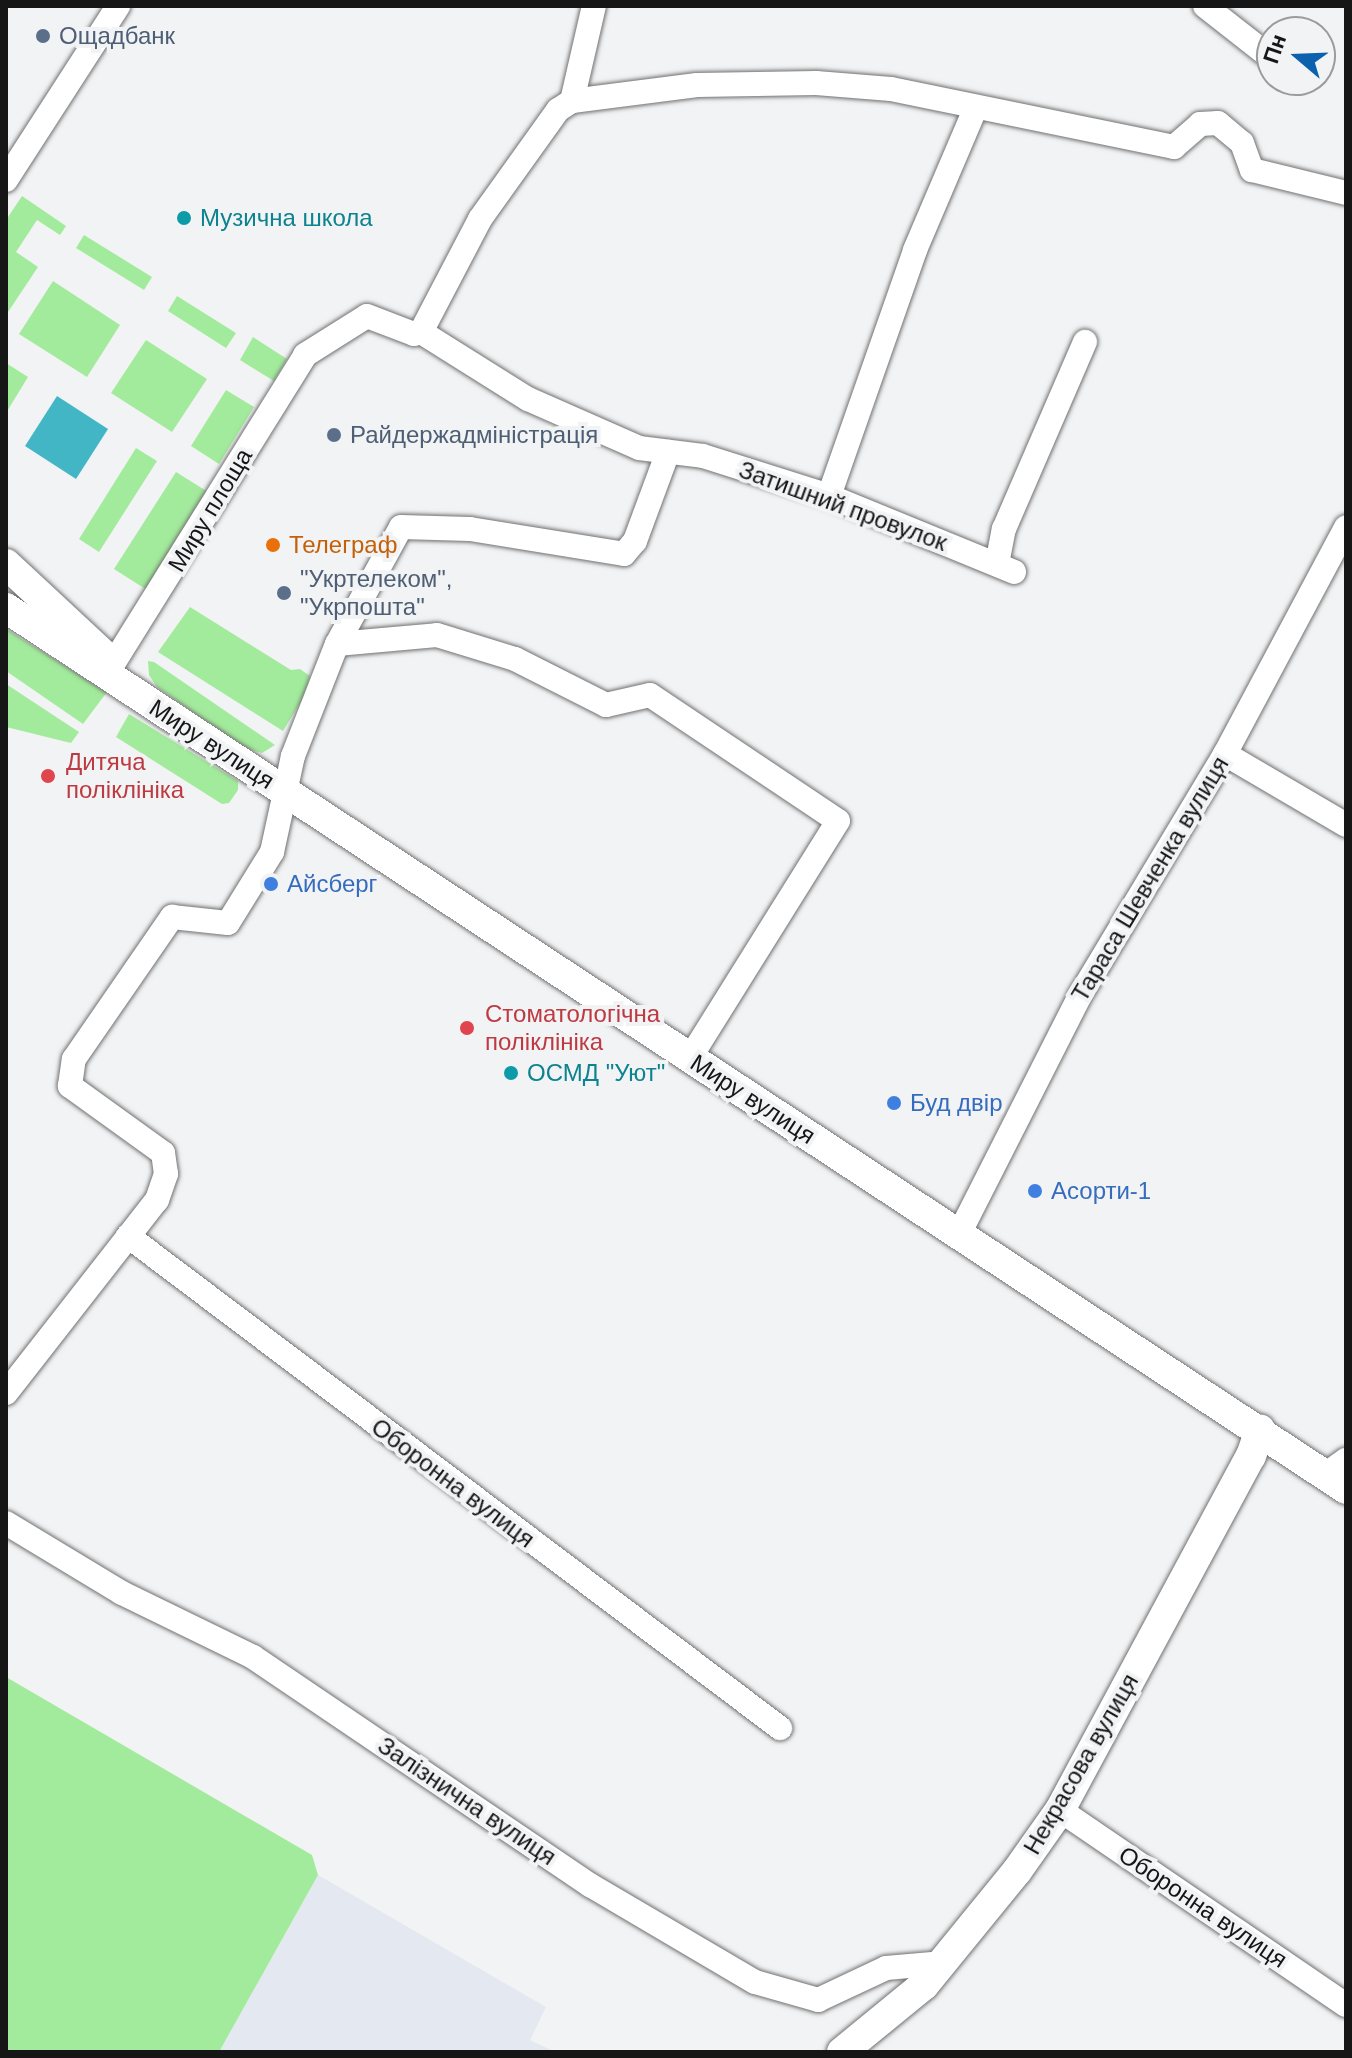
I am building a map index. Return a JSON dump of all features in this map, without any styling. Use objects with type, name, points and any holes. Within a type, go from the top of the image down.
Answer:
[{"type":"street","points":[[6,180],[118,6]]},
{"type":"street","points":[[572,101],[594,6]]},
{"type":"street","points":[[1205,6],[1256,46]]},
{"type":"street","points":[[421,332],[480,219],[558,110],[572,101],[697,85],[816,83],[891,89],[1174,147],[1200,124],[1218,123],[1242,143],[1252,170],[1346,193]]},
{"type":"street","points":[[829,496],[915,250],[976,107]]},
{"type":"street","name":"Затишний провулок","points":[[305,355],[367,316],[414,334],[421,332],[528,399],[639,448],[703,456],[829,496],[1005,568],[1004,529],[1085,342]]},
{"type":"street","name":"Миру площа","points":[[117,674],[305,355]]},
{"type":"street","points":[[6,1393],[157,1200],[166,1174],[163,1153],[70,1086],[74,1059],[172,917],[228,923],[272,852],[293,756],[337,644],[401,527],[470,529],[624,554],[635,541],[668,452]]},
{"type":"street","name":"Тараса Шевченка вулиця","points":[[959,1234],[1079,997],[1225,754],[1346,527]]},
{"type":"street","points":[[6,564],[117,674]]},
{"type":"street","points":[[6,608],[117,674]]},
{"type":"street","points":[[337,644],[437,635],[515,659],[606,705],[650,695],[838,821],[690,1058]]},
{"type":"street","name":"Миру вулиця","points":[[117,674],[284,790],[690,1058],[1260,1430],[1339,1475]]},
{"type":"street","points":[[1225,754],[1346,825]]},
{"type":"street","name":"Оборонна вулиця","points":[[128,1236],[780,1728]]},
{"type":"street","name":"Некрасова вулиця","points":[[842,2052],[924,1985],[944,1963],[1017,1871],[1060,1810],[1251,1456],[1260,1430]]},
{"type":"street","name":"Залізнична вулиця","points":[[6,1523],[122,1593],[253,1657],[590,1885],[755,1982],[818,2000],[886,1968],[944,1963]]},
{"type":"street","name":"Оборонна вулиця","points":[[1060,1810],[1346,2005]]},
{"type":"shaded area","points":[[318,1875],[546,2007],[530,2040],[555,2052],[219,2052]]},
{"type":"green space","points":[[22,196],[66,226],[60,235],[37,220],[16,252],[38,267],[6,315],[6,220]]},
{"type":"green space","points":[[84,235],[152,277],[144,290],[76,248]]},
{"type":"green space","points":[[53,281],[120,325],[87,377],[19,334]]},
{"type":"green space","points":[[177,296],[236,333],[226,348],[168,311]]},
{"type":"green space","points":[[253,337],[287,359],[274,381],[240,360]]},
{"type":"green space","points":[[146,340],[207,379],[172,432],[111,393]]},
{"type":"green space","points":[[6,363],[28,377],[6,413]]},
{"type":"green space","points":[[226,390],[254,407],[219,464],[191,446]]},
{"type":"green space","points":[[136,448],[157,461],[99,552],[79,539]]},
{"type":"green space","points":[[176,472],[208,492],[147,590],[114,569]]},
{"type":"green space","points":[[190,607],[291,670],[300,669],[310,676],[305,695],[283,731],[158,652]]},
{"type":"green space","points":[[6,629],[107,692],[83,724],[6,671]]},
{"type":"green space","points":[[148,661],[154,662],[275,745],[262,753],[244,748],[157,687],[149,675]]},
{"type":"green space","points":[[6,684],[79,732],[71,743],[6,727]]},
{"type":"green space","points":[[129,714],[238,781],[238,790],[229,803],[222,804],[116,737]]},
{"type":"green space","points":[[6,1677],[312,1855],[318,1875],[219,2052],[6,2052]]},
{"type":"water","points":[[57,396],[108,429],[76,479],[25,446]]},
{"type":"place","name":"Ощадбанк","points":[[43,36]]},
{"type":"place","name":"Музична школа","points":[[184,218]]},
{"type":"place","name":"Райдержадміністрація","points":[[334,435]]},
{"type":"place","name":"Телеграф","points":[[273,545]]},
{"type":"place","name":"\"Укртелеком\", \"Укрпошта\"","points":[[284,593]]},
{"type":"place","name":"Дитяча поліклініка","points":[[48,776]]},
{"type":"place","name":"Айсберг","points":[[271,884]]},
{"type":"place","name":"Стоматологічна поліклініка","points":[[467,1028]]},
{"type":"place","name":"ОСМД \"Уют\"","points":[[511,1073]]},
{"type":"place","name":"Буд двір","points":[[894,1103]]},
{"type":"place","name":"Асорти-1","points":[[1035,1191]]}]
